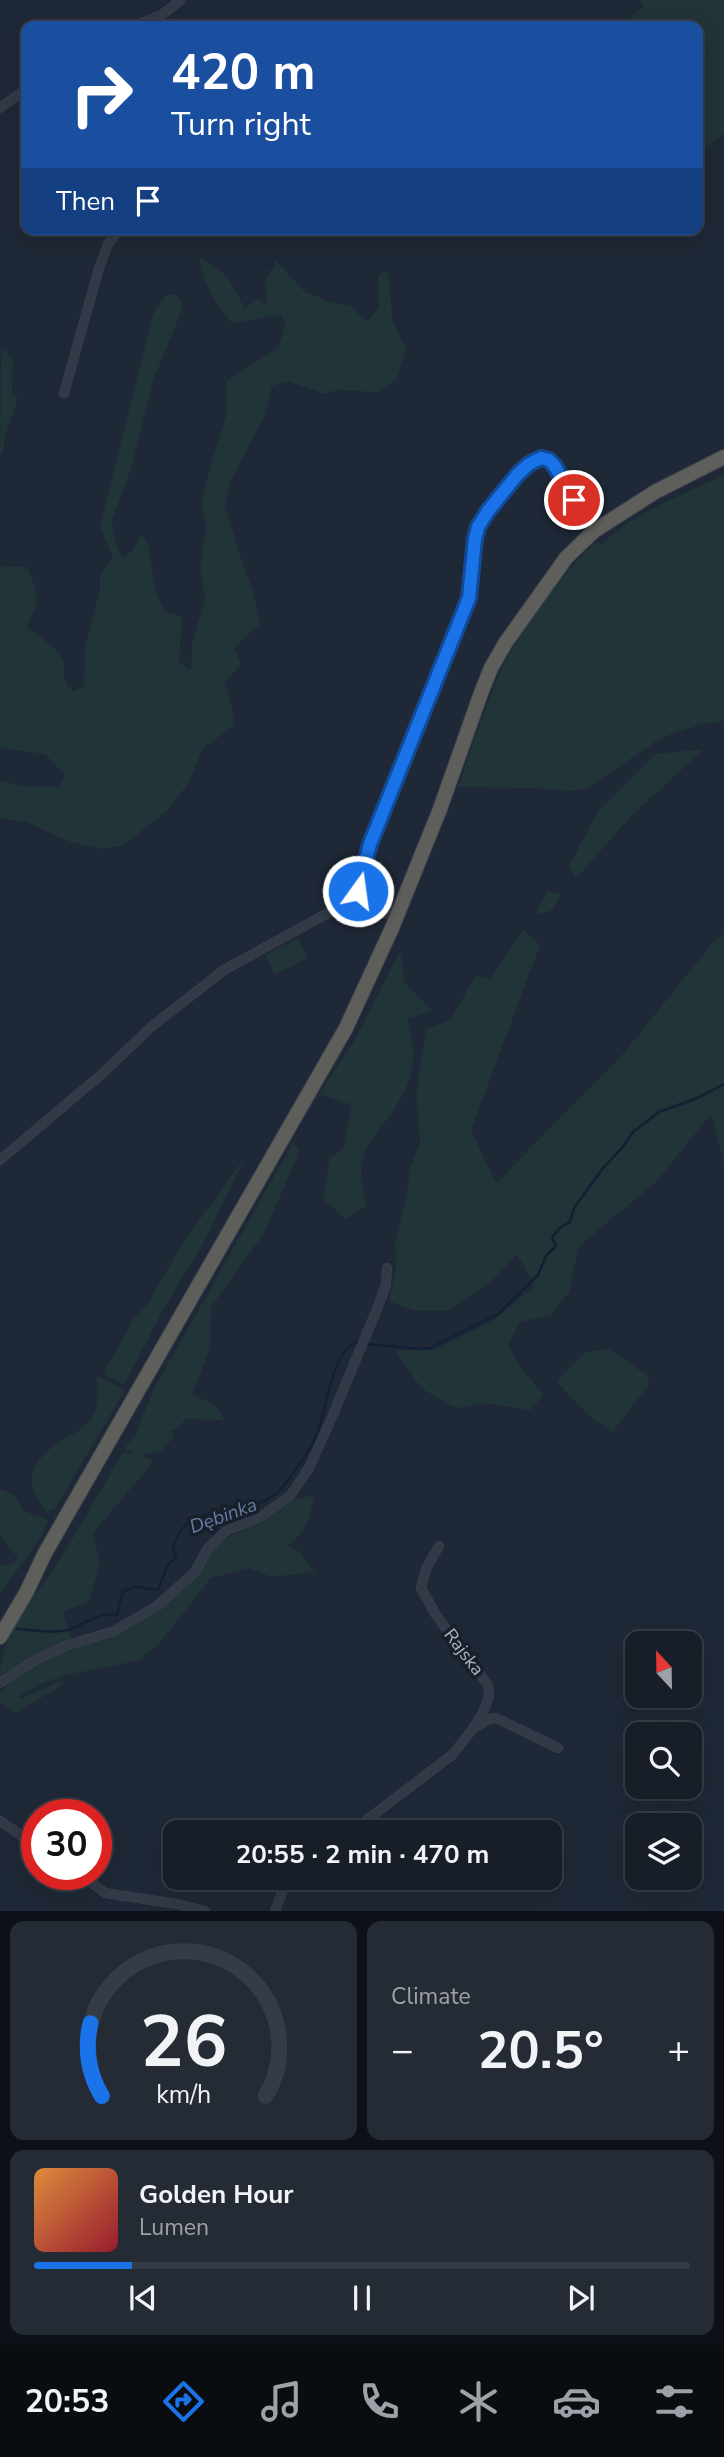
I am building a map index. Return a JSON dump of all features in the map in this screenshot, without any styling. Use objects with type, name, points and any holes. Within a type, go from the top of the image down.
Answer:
[{"type":"highway","points":[[2,1625],[338,1043],[369,982],[396,919],[440,809],[491,668],[506,642],[561,564],[583,540],[603,524],[655,492],[724,457]]},
{"type":"street","points":[[148,21],[163,14],[181,0]]},
{"type":"street","points":[[0,108],[21,93]]},
{"type":"street","points":[[64,393],[92,288],[108,244],[115,235]]},
{"type":"street","points":[[0,1160],[103,1073],[151,1027],[224,971],[339,907],[358,891],[370,844],[469,598],[478,527],[523,469],[535,460],[549,460],[558,470],[574,500],[603,524]]},
{"type":"street","points":[[358,891],[396,919]]},
{"type":"street","points":[[0,1683],[37,1658],[114,1631],[156,1606],[195,1572],[208,1548],[226,1531],[260,1517],[290,1496],[309,1468],[332,1417],[386,1285],[387,1268]]},
{"type":"street","name":"Rajska","points":[[367,1820],[452,1755],[472,1730],[489,1696],[488,1685],[436,1615],[421,1588],[426,1569],[439,1546]]},
{"type":"street","points":[[472,1730],[489,1718],[496,1718],[558,1748]]},
{"type":"street","points":[[0,1821],[21,1835]]},
{"type":"street","points":[[101,1890],[105,1893],[205,1911]]},
{"type":"street","points":[[275,1911],[283,1890]]},
{"type":"green space","points":[[639,0],[724,0],[724,132],[703,150],[703,21],[626,21],[644,6]]},
{"type":"green space","points":[[199,256],[228,277],[245,309],[256,299],[267,305],[265,283],[276,260],[305,292],[350,306],[367,321],[379,308],[378,276],[388,271],[393,322],[406,349],[397,379],[377,392],[337,390],[324,394],[288,381],[272,386],[265,415],[230,482],[225,506],[253,592],[260,624],[234,647],[241,664],[225,683],[234,726],[203,748],[189,782],[169,809],[123,846],[100,849],[68,841],[26,822],[0,818],[0,781],[28,787],[60,787],[65,775],[45,754],[0,748],[0,566],[27,567],[37,597],[26,626],[52,646],[60,656],[65,679],[73,692],[84,686],[85,648],[100,589],[100,574],[113,558],[100,527],[153,314],[166,295],[177,295],[183,307],[153,381],[131,468],[112,520],[115,541],[122,558],[131,552],[142,535],[148,543],[156,594],[166,612],[182,617],[179,662],[191,671],[192,643],[205,600],[200,568],[206,528],[202,502],[227,413],[226,381],[278,348],[286,323],[280,315],[232,323],[211,292],[203,275]]},
{"type":"green space","points":[[1,348],[13,358],[12,393],[18,398],[0,456]]},
{"type":"green space","points":[[724,475],[724,721],[702,724],[661,738],[589,787],[573,791],[458,787],[499,675],[529,623],[556,585],[597,541],[602,544],[644,514]]},
{"type":"green space","points":[[704,749],[630,817],[576,879],[569,866],[598,811],[655,754]]},
{"type":"green space","points":[[547,891],[561,894],[552,910],[535,916]]},
{"type":"green space","points":[[523,929],[540,945],[471,1130],[496,1183],[618,1060],[715,940],[724,933],[724,1163],[711,1114],[656,1182],[579,1246],[569,1292],[551,1315],[520,1322],[508,1345],[521,1368],[544,1395],[530,1410],[485,1403],[459,1408],[421,1388],[395,1350],[433,1350],[492,1321],[535,1286],[517,1254],[489,1284],[447,1311],[415,1311],[389,1301],[396,1268],[395,1242],[406,1199],[410,1168],[420,1143],[416,1095],[426,1029],[451,1019],[476,975],[491,979]]},
{"type":"green space","points":[[298,938],[308,958],[275,975],[265,955]]},
{"type":"green space","points":[[401,949],[404,982],[433,1011],[407,1019],[413,1049],[410,1075],[400,1099],[370,1142],[363,1157],[361,1173],[366,1206],[346,1219],[323,1199],[330,1157],[343,1150],[352,1105],[319,1094],[354,1041]]},
{"type":"green space","points":[[293,1143],[299,1148],[295,1162],[264,1233],[211,1307],[210,1348],[192,1395],[216,1405],[224,1420],[186,1419],[176,1430],[171,1430],[174,1437],[161,1451],[140,1456],[154,1461],[93,1533],[100,1564],[89,1601],[63,1612],[72,1640],[34,1656],[0,1676],[6,1645],[20,1616],[66,1549],[123,1452],[135,1455],[125,1448],[136,1433],[153,1390]]},
{"type":"green space","points":[[246,1156],[203,1244],[165,1306],[124,1385],[103,1374],[134,1318],[148,1303],[184,1241]]},
{"type":"green space","points":[[609,1349],[648,1376],[649,1385],[612,1432],[593,1419],[556,1381],[585,1352]]},
{"type":"green space","points":[[97,1376],[125,1390],[55,1509],[47,1512],[34,1493],[32,1476],[39,1460],[47,1452],[82,1428],[94,1414],[97,1405]]},
{"type":"green space","points":[[0,1489],[15,1495],[23,1511],[48,1521],[41,1537],[0,1594],[0,1566],[13,1563],[18,1558],[0,1536]]},
{"type":"green space","points":[[314,1496],[307,1524],[288,1545],[300,1552],[315,1572],[271,1577],[249,1568],[211,1578],[162,1640],[141,1659],[69,1674],[45,1682],[18,1697],[23,1698],[61,1681],[65,1683],[17,1713],[0,1703],[0,1693],[36,1664],[120,1632],[159,1609],[205,1556],[224,1540],[256,1524],[291,1501]]},
{"type":"waterway","name":"Dębinka","points":[[367,1344],[430,1348],[498,1314],[538,1275],[546,1256],[556,1246],[552,1237],[570,1222],[574,1208],[633,1132],[659,1112],[697,1098],[724,1084]]},
{"type":"waterway","name":"Dębinka","points":[[17,1629],[53,1632],[68,1630],[102,1615],[117,1615],[123,1591],[137,1587],[158,1590],[167,1566],[176,1557],[173,1547],[175,1541],[187,1524],[196,1518],[262,1502],[274,1495],[295,1471],[313,1444],[336,1367],[349,1347],[357,1342]]},
{"type":"route","points":[[358,891],[370,844],[469,598],[478,527],[518,474],[541,458],[554,465],[574,500]]}]
